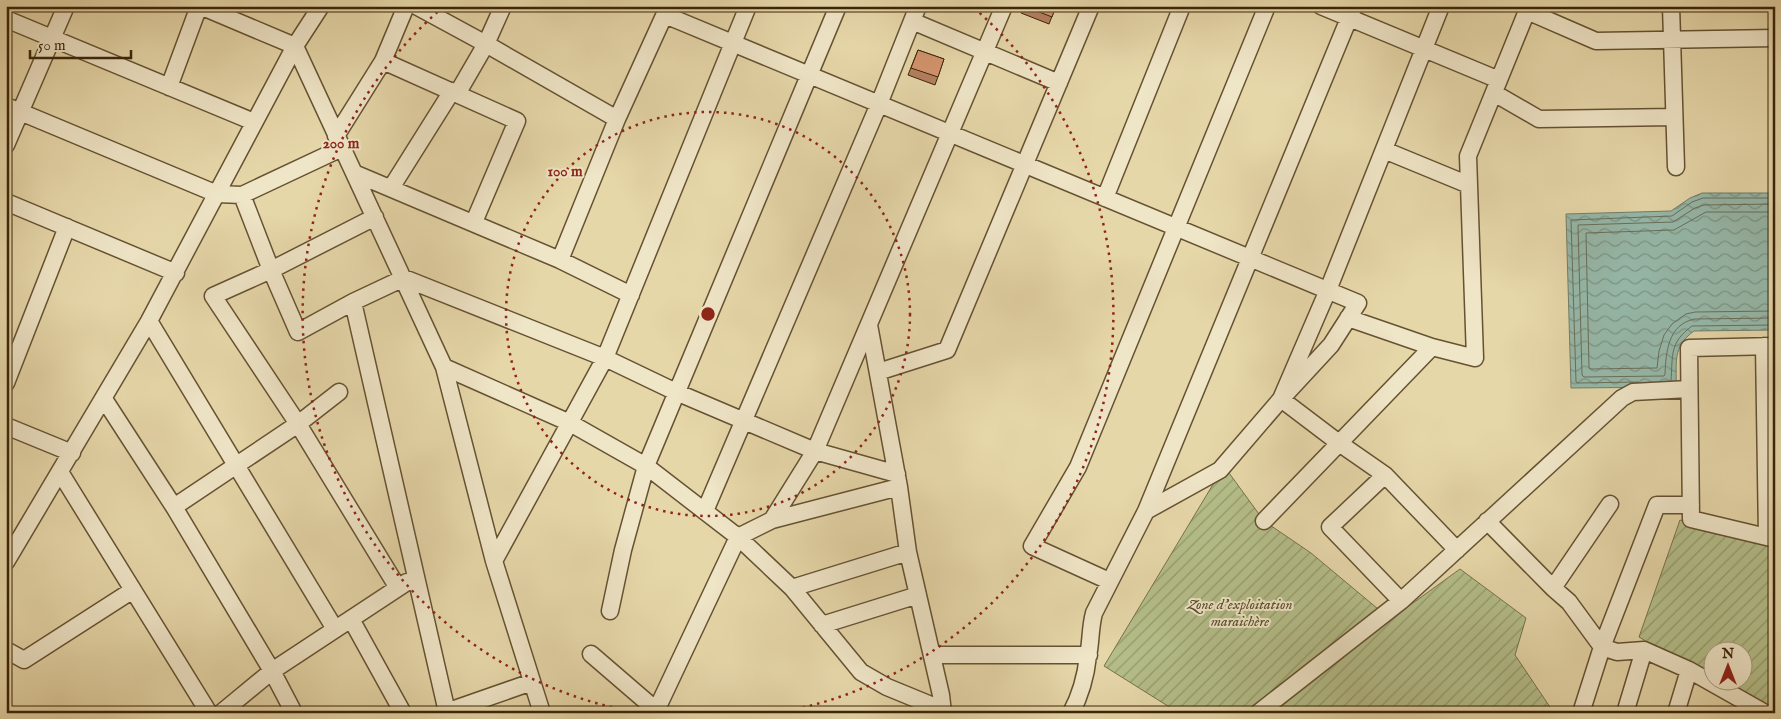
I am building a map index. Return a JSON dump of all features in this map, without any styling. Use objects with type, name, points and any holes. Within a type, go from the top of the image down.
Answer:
[{"type":"street","points":[[6,145],[14,109],[52,38],[66,6]]},
{"type":"street","points":[[169,86],[199,6],[222,10],[295,46],[444,367],[494,561],[542,713]]},
{"type":"street","points":[[6,562],[149,321],[295,46],[321,6]]},
{"type":"street","points":[[14,109],[217,194],[242,195],[339,142],[383,61],[406,6]]},
{"type":"street","points":[[416,6],[617,120]]},
{"type":"street","points":[[390,188],[486,44],[503,6]]},
{"type":"street","points":[[494,561],[605,358],[748,6]]},
{"type":"street","points":[[610,611],[623,550],[646,466],[838,6]]},
{"type":"street","points":[[772,520],[816,450],[1004,6]]},
{"type":"street","points":[[878,372],[947,350],[1091,6]]},
{"type":"street","points":[[1105,198],[1182,6]]},
{"type":"street","points":[[1109,581],[1032,546],[1078,467],[1267,6]]},
{"type":"street","points":[[1321,6],[1352,12],[1496,86],[1539,120],[1674,118]]},
{"type":"street","points":[[1281,399],[1328,290],[1441,6]]},
{"type":"street","points":[[1671,6],[1676,167]]},
{"type":"street","points":[[1348,318],[1432,347],[1476,358],[1468,156],[1528,9],[1596,41],[1775,38]]},
{"type":"street","points":[[560,260],[617,120],[667,11],[733,43],[1358,303],[1331,345],[1281,399],[1220,470],[1146,511]]},
{"type":"street","points":[[1071,713],[1081,689],[1089,655],[1090,631],[1094,613],[1146,511],[1352,12]]},
{"type":"street","points":[[706,511],[879,104],[915,13],[985,51],[1059,82]]},
{"type":"street","points":[[6,18],[254,122]]},
{"type":"street","points":[[383,61],[517,121],[474,222]]},
{"type":"street","points":[[1384,150],[1469,185]]},
{"type":"street","points":[[354,173],[474,222],[631,294]]},
{"type":"street","points":[[242,195],[271,270],[298,332],[353,302],[404,278],[605,358],[745,422],[898,480]]},
{"type":"street","points":[[6,202],[176,273]]},
{"type":"street","points":[[375,217],[271,270],[213,296],[298,424],[398,588]]},
{"type":"street","points":[[6,383],[67,227]]},
{"type":"street","points":[[353,302],[445,712],[532,682]]},
{"type":"street","points":[[149,321],[335,628]]},
{"type":"street","points":[[869,325],[898,480],[908,552],[943,712]]},
{"type":"street","points":[[1769,346],[1771,538],[1691,519],[1689,390],[1689,348],[1769,346]]},
{"type":"street","points":[[1264,521],[1432,347]]},
{"type":"street","points":[[444,367],[570,423],[646,466],[738,537],[792,588],[861,672],[887,687],[943,712]]},
{"type":"street","points":[[1258,713],[1400,601],[1622,398],[1633,392],[1689,390]]},
{"type":"street","points":[[174,507],[298,424],[339,392]]},
{"type":"street","points":[[104,399],[174,507],[272,671],[294,713]]},
{"type":"street","points":[[1281,399],[1385,475],[1457,550]]},
{"type":"street","points":[[6,426],[72,453]]},
{"type":"street","points":[[60,472],[209,713]]},
{"type":"street","points":[[1385,475],[1330,527],[1400,601]]},
{"type":"street","points":[[591,654],[655,711],[738,537],[772,520],[898,480]]},
{"type":"street","points":[[1553,588],[1610,504]]},
{"type":"street","points":[[1580,713],[1602,647],[1657,505],[1691,505]]},
{"type":"street","points":[[1487,521],[1569,602],[1602,647],[1618,652],[1644,650],[1689,670],[1765,713]]},
{"type":"street","points":[[792,588],[908,552]]},
{"type":"street","points":[[221,713],[272,671],[335,628],[416,578]]},
{"type":"street","points":[[6,650],[24,660],[133,590]]},
{"type":"street","points":[[822,625],[918,595]]},
{"type":"street","points":[[351,619],[398,710]]},
{"type":"street","points":[[1624,713],[1644,650]]},
{"type":"street","points":[[932,655],[1089,655]]},
{"type":"street","points":[[1676,713],[1689,670]]},
{"type":"green space","name":"Zone d'exploitation maraichère","points":[[1224,466],[1264,521],[1311,553],[1384,614],[1258,713],[1179,713],[1104,666]]},
{"type":"green space","points":[[1680,520],[1775,540],[1775,713],[1767,713],[1731,692],[1754,692],[1754,642],[1704,642],[1704,676],[1639,637]]},
{"type":"green space","points":[[1460,569],[1526,618],[1515,655],[1554,713],[1261,713]]},
{"type":"water","points":[[1702,193],[1775,193],[1775,330],[1694,331],[1682,343],[1679,349],[1676,363],[1676,387],[1571,388],[1566,214],[1671,211],[1690,198]]},
{"type":"building","points":[[1024,6],[1056,6],[1052,17]]},
{"type":"building","points":[[918,50],[944,59],[938,77],[911,68]]}]
